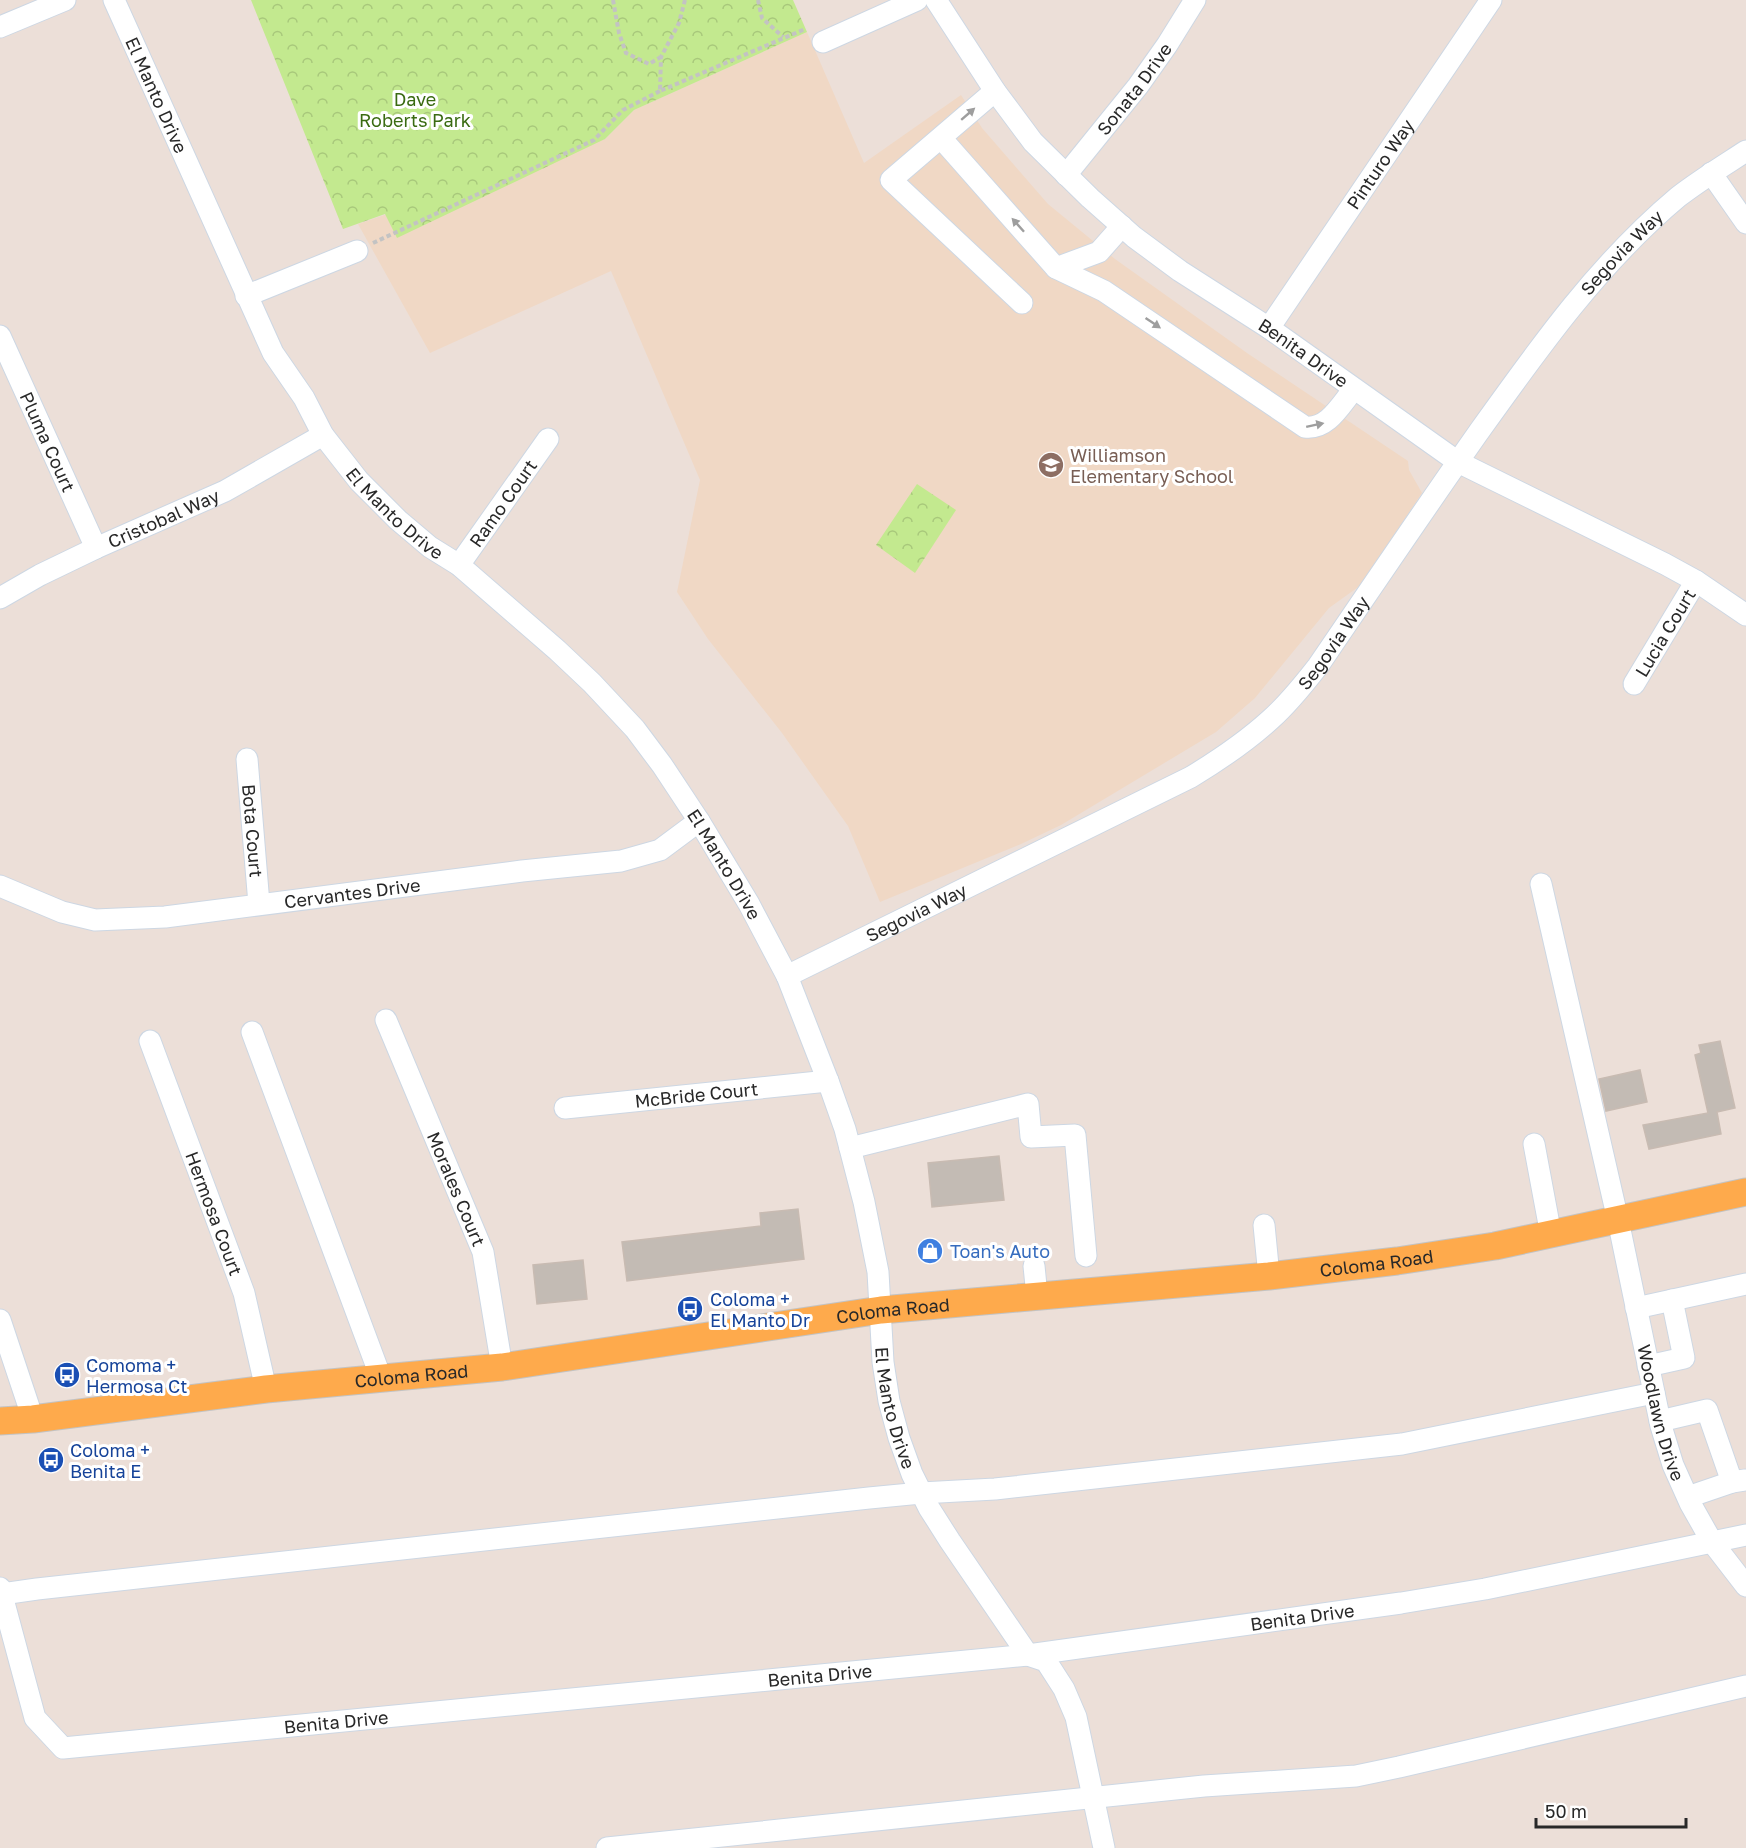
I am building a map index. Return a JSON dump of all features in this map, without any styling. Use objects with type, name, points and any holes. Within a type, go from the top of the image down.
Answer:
[{"type":"main road","name":"Coloma Road","points":[[0,1420],[33,1419],[266,1389],[502,1367],[881,1310],[1269,1275],[1396,1261],[1496,1246],[1746,1192]]},
{"type":"street","points":[[0,27],[65,0]]},
{"type":"street","name":"El Manto Drive","points":[[114,0],[273,354],[304,398],[323,435],[358,481],[398,520],[430,547],[459,565],[557,650],[620,714],[662,765],[749,904],[787,976],[828,1082],[850,1148],[878,1272],[883,1362],[888,1401],[912,1474],[950,1541],[1028,1654],[1046,1661],[1064,1689],[1076,1717],[1104,1848]]},
{"type":"street","points":[[823,42],[917,0]]},
{"type":"street","name":"Benita Drive","points":[[936,0],[995,91],[1033,142],[1122,226],[1180,271],[1269,328],[1458,462],[1665,564],[1696,581],[1746,615]]},
{"type":"street","name":"Sonata Drive","points":[[1066,175],[1137,86],[1167,45],[1195,0]]},
{"type":"street","name":"Pinturo Way","points":[[1269,328],[1491,0]]},
{"type":"street","points":[[995,91],[891,180],[1022,303]]},
{"type":"street","points":[[941,138],[1056,268],[1104,291],[1305,427],[1316,427],[1325,423],[1354,389]]},
{"type":"street","name":"Segovia Way","points":[[787,976],[1191,777],[1227,754],[1271,719],[1312,673],[1556,325],[1601,272],[1678,198],[1711,173],[1746,151]]},
{"type":"street","points":[[1711,173],[1746,223]]},
{"type":"street","points":[[1056,268],[1099,252],[1122,226]]},
{"type":"street","points":[[246,296],[357,250]]},
{"type":"street","points":[[1099,252],[1104,291]]},
{"type":"street","name":"Pluma Court","points":[[0,336],[96,548]]},
{"type":"street","name":"Cristobal Way","points":[[0,598],[40,575],[96,548],[225,491],[323,435]]},
{"type":"street","name":"Ramo Court","points":[[459,565],[548,439]]},
{"type":"street","name":"Lucia Court","points":[[1634,684],[1696,581]]},
{"type":"street","name":"Bota Court","points":[[247,759],[259,904]]},
{"type":"street","name":"Cervantes Drive","points":[[0,886],[62,912],[95,920],[165,917],[522,871],[621,861],[660,850],[699,821]]},
{"type":"street","name":"Woodlawn Drive","points":[[1541,884],[1618,1220],[1660,1421],[1673,1465],[1688,1497],[1712,1542],[1746,1586]]},
{"type":"street","name":"Morales Court","points":[[386,1020],[483,1252],[502,1367]]},
{"type":"street","points":[[252,1032],[381,1378]]},
{"type":"street","name":"Hermosa Court","points":[[150,1041],[244,1293],[266,1389]]},
{"type":"street","name":"McBride Court","points":[[565,1108],[828,1082]]},
{"type":"street","points":[[850,1148],[1028,1104],[1031,1137],[1075,1135],[1086,1256]]},
{"type":"street","points":[[1534,1144],[1551,1234]]},
{"type":"street","points":[[1264,1225],[1269,1275]]},
{"type":"street","points":[[1034,1266],[1037,1296]]},
{"type":"street","points":[[1636,1308],[1746,1284]]},
{"type":"street","points":[[1648,1366],[1684,1358],[1672,1300]]},
{"type":"street","points":[[0,1320],[33,1419]]},
{"type":"street","points":[[1,1591],[37,1589],[921,1493],[995,1489],[1402,1444],[1654,1393]]},
{"type":"street","points":[[1660,1421],[1707,1410],[1739,1481],[1688,1497]]},
{"type":"street","name":"Benita Drive","points":[[1,1591],[35,1718],[63,1749],[1028,1654],[1401,1604],[1746,1535]]},
{"type":"street","points":[[607,1848],[1204,1786],[1356,1776],[1746,1686]]},
{"type":"path","points":[[613,0],[619,33],[626,53],[649,64],[662,57]]},
{"type":"path","points":[[660,91],[662,57],[679,23],[685,0]]},
{"type":"path","points":[[758,0],[762,18],[783,38]]},
{"type":"path","points":[[357,250],[594,140],[623,110],[660,91],[806,29]]},
{"type":"shaded area","name":"Williamson Elementary School","points":[[807,32],[864,163],[961,95],[982,128],[1048,204],[1115,259],[1247,353],[1408,461],[1409,470],[1422,493],[1361,585],[1329,608],[1255,698],[1216,732],[1061,825],[1021,844],[880,902],[848,826],[782,733],[708,639],[677,592],[700,480],[611,271],[430,353],[358,224],[605,139],[634,110]]},
{"type":"green space","name":"Dave Roberts Park","points":[[251,0],[793,0],[807,32],[634,110],[605,139],[397,238],[385,214],[343,229]]},
{"type":"green space","points":[[917,484],[956,510],[915,573],[876,545]]},
{"type":"building","points":[[1720,1041],[1735,1108],[1717,1112],[1721,1134],[1649,1149],[1643,1125],[1708,1113],[1695,1055],[1701,1053],[1699,1045]]},
{"type":"building","points":[[1640,1070],[1647,1102],[1606,1111],[1599,1079]]},
{"type":"building","points":[[999,1156],[1004,1200],[932,1207],[928,1163]]},
{"type":"building","points":[[798,1209],[804,1259],[627,1281],[622,1242],[761,1226],[760,1213]]},
{"type":"building","points":[[583,1260],[587,1299],[537,1304],[533,1265]]},
{"type":"place","name":"Williamson Elementary School","points":[[1051,465]]},
{"type":"place","name":"Toan's Auto","points":[[930,1251]]},
{"type":"place","name":"Coloma + El Manto Dr","points":[[690,1309]]},
{"type":"place","name":"Comoma + Hermosa Ct","points":[[67,1375]]},
{"type":"place","name":"Coloma + Benita E","points":[[51,1460]]}]
